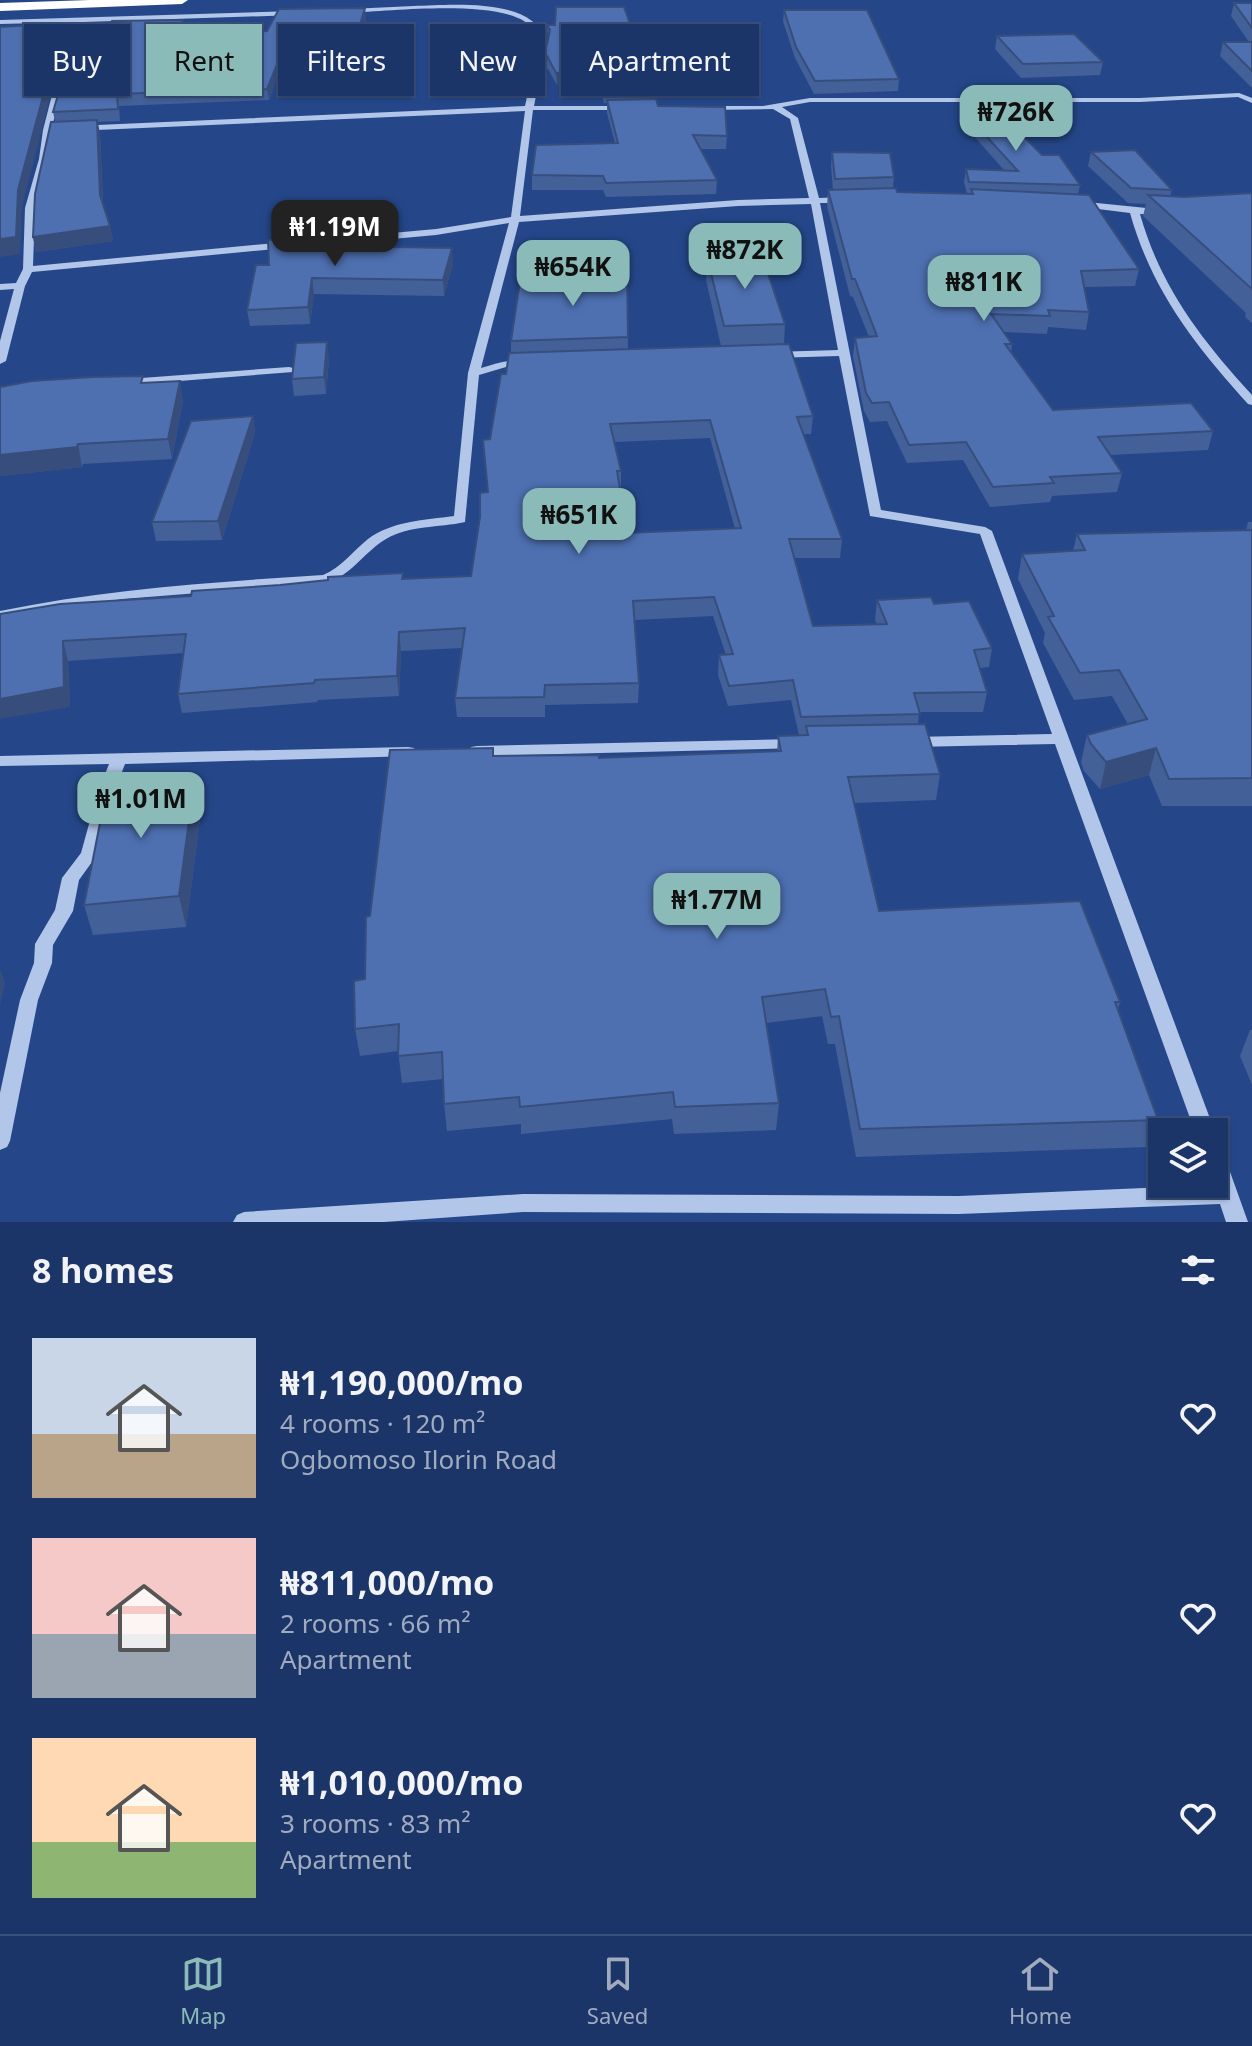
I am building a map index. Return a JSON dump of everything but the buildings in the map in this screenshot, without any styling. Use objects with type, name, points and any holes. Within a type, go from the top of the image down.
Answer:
[{"type":"highway","points":[[0,7],[182,0]]},
{"type":"street","points":[[0,615],[63,601],[127,592],[326,579],[342,573],[381,536],[399,529],[460,519],[474,373],[515,219],[529,108],[543,41],[537,29],[525,18],[482,8],[341,12]]},
{"type":"street","points":[[0,22],[310,13]]},
{"type":"street","points":[[0,361],[20,286],[28,269],[30,208],[47,130],[66,56],[82,19]]},
{"type":"street","points":[[701,108],[776,107],[810,100],[1140,100],[1239,95],[1252,101]]},
{"type":"street","points":[[776,107],[794,118],[815,202],[875,513],[985,531],[1200,1118]]},
{"type":"street","points":[[47,130],[529,108],[638,108]]},
{"type":"street","points":[[28,269],[436,232],[515,219],[738,203],[862,199]]},
{"type":"street","points":[[1065,203],[1134,211],[1174,211]]},
{"type":"street","points":[[1134,211],[1142,245],[1191,334],[1252,402]]},
{"type":"street","points":[[0,287],[20,286]]},
{"type":"street","points":[[482,346],[506,364]]},
{"type":"street","points":[[766,356],[843,353]]},
{"type":"street","points":[[474,373],[506,364],[536,363]]},
{"type":"street","points":[[122,383],[289,370]]},
{"type":"street","points":[[901,742],[1060,739]]},
{"type":"street","points":[[454,751],[821,744]]},
{"type":"street","points":[[0,761],[422,752]]},
{"type":"street","points":[[0,1141],[29,1000],[43,963],[44,944],[64,911],[71,878],[89,855],[105,795],[119,759]]},
{"type":"street","points":[[1228,1194],[1237,1222]]},
{"type":"street","points":[[244,1222],[523,1203],[959,1205],[1148,1197]]}]
